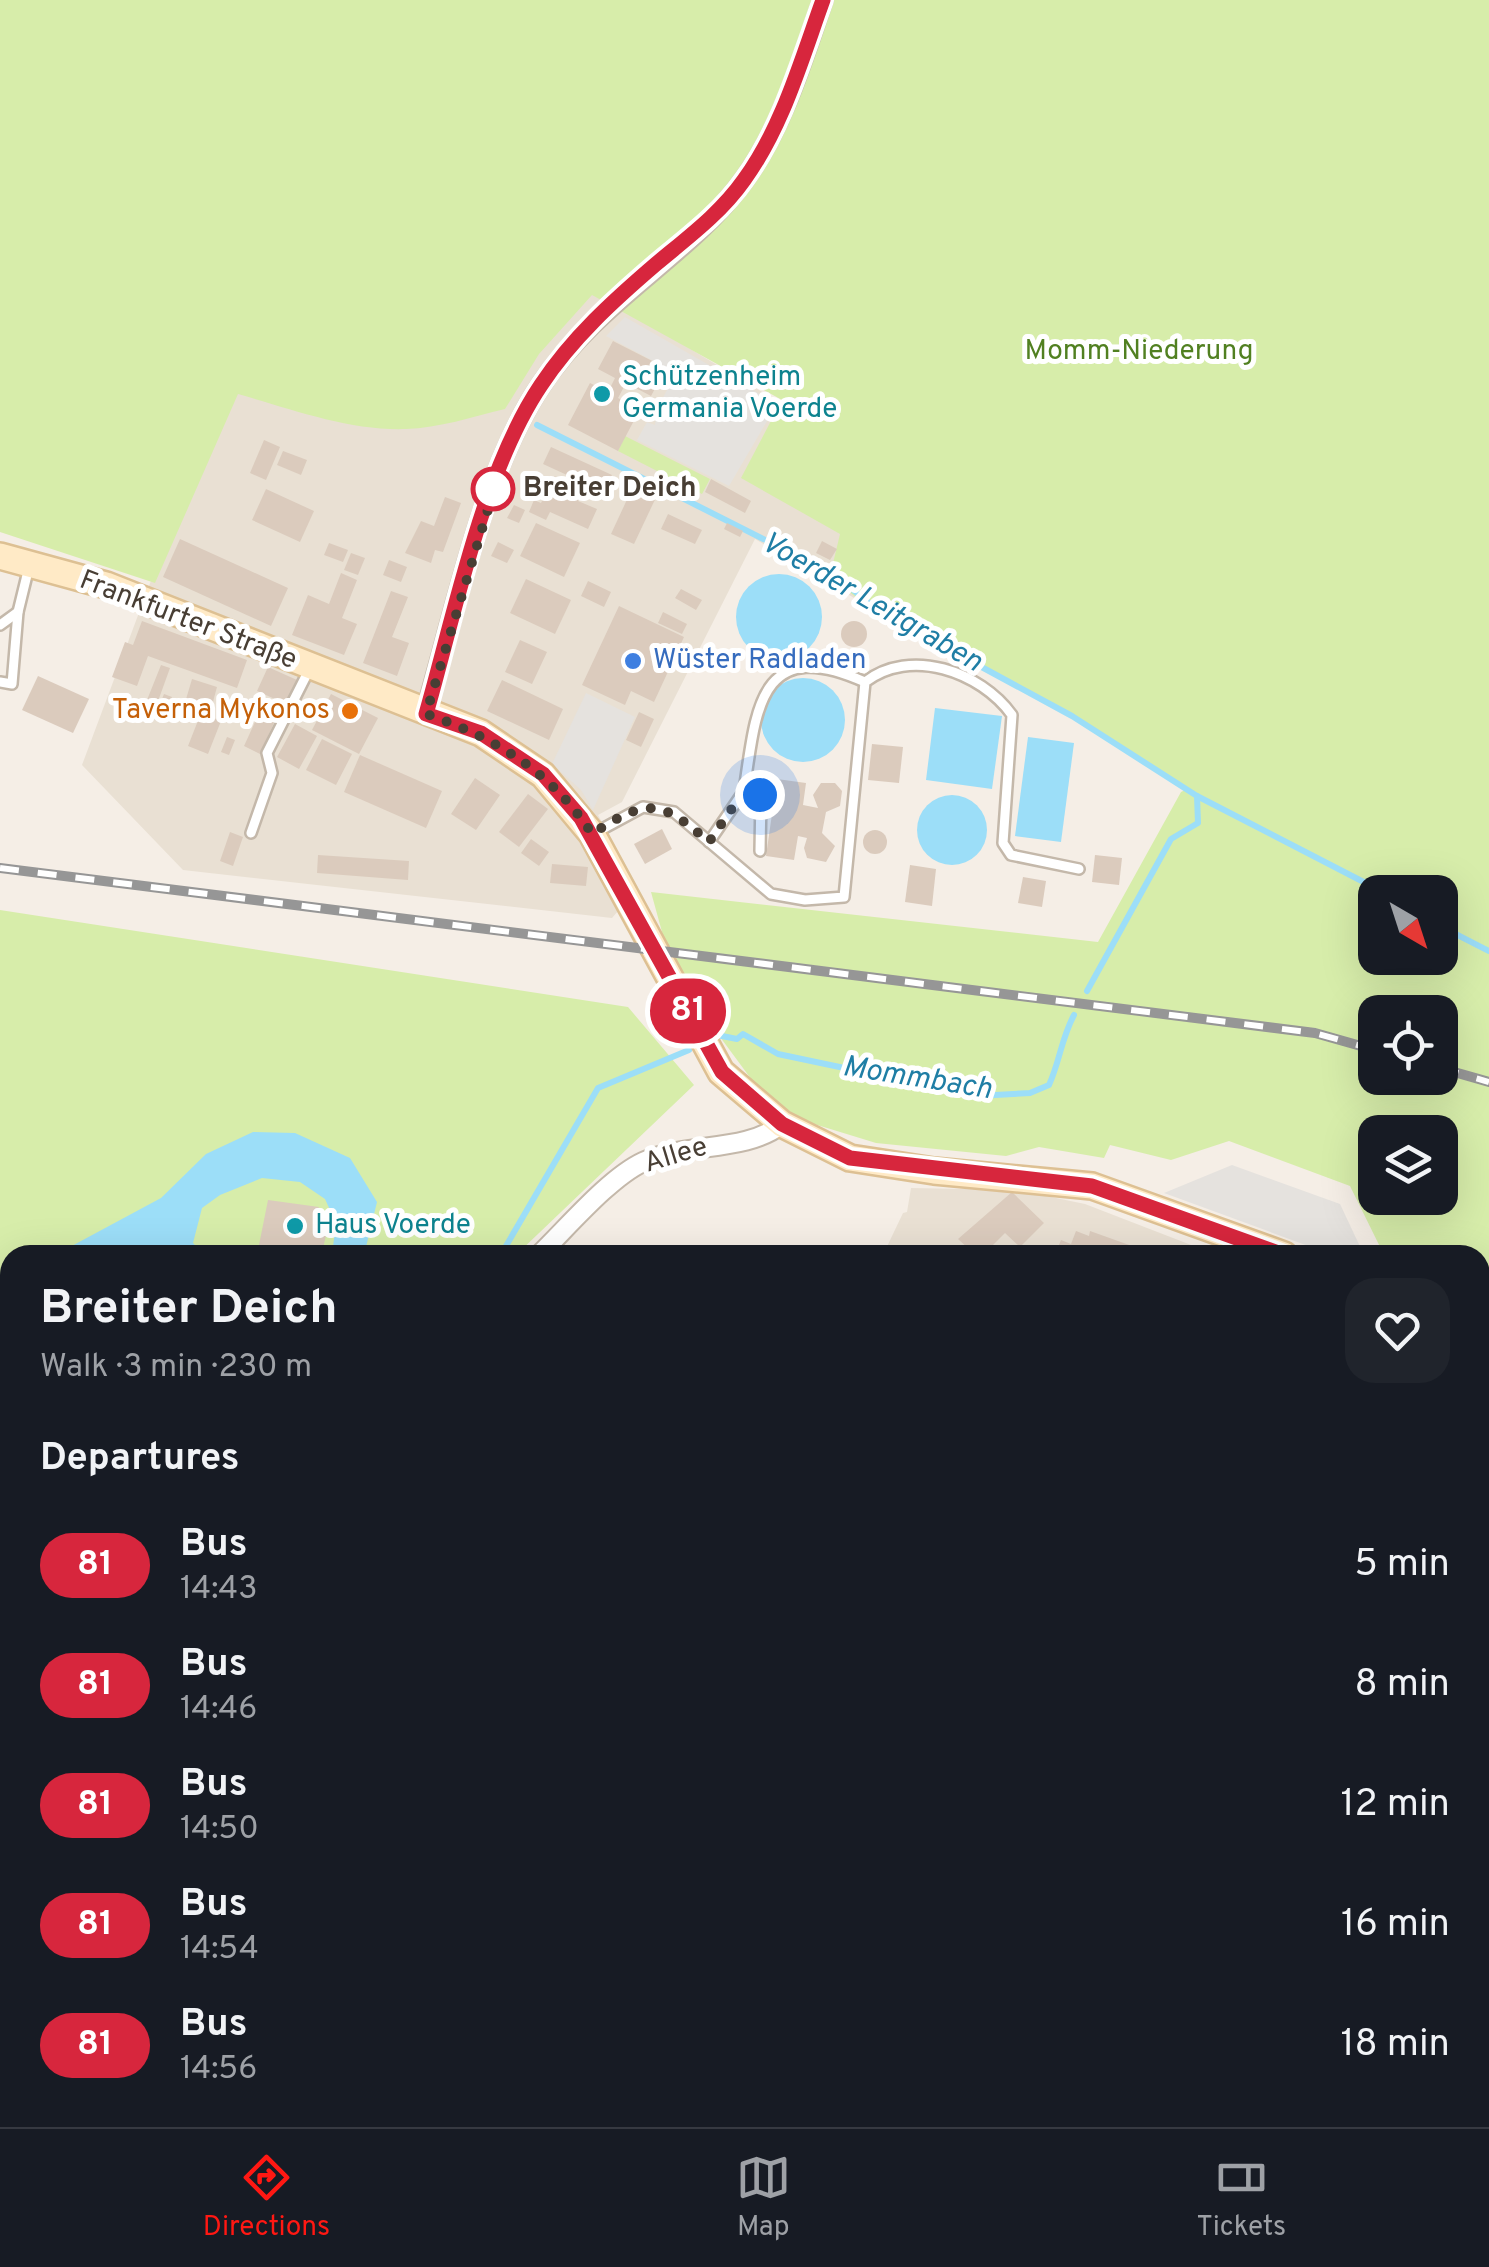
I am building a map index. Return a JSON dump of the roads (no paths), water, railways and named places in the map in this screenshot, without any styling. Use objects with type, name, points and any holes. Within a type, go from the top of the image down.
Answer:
[{"type":"main road","name":"Frankfurter Straße","points":[[0,556],[106,585],[481,733],[543,774],[592,834],[722,1072],[782,1124],[850,1158],[1092,1186],[1256,1245]]},
{"type":"street","points":[[426,714],[486,510],[515,430],[541,384],[592,320],[706,223],[742,182],[778,122],[823,0]]},
{"type":"street","name":"Allee","points":[[550,1245],[639,1164],[682,1149],[768,1136],[782,1124]]},
{"type":"lane","points":[[0,682],[12,684],[18,612],[29,564]]},
{"type":"lane","points":[[0,625],[18,612]]},
{"type":"lane","points":[[709,842],[744,791],[758,704],[771,683],[795,668],[814,668],[865,682],[896,665],[922,663],[966,678],[996,696],[1015,724],[1003,842],[1011,855],[1079,869]]},
{"type":"lane","points":[[250,833],[272,773],[268,753],[310,667]]},
{"type":"lane","points":[[592,834],[643,807],[674,812],[771,894],[805,900],[844,897],[865,682]]},
{"type":"lane","points":[[744,791],[760,795],[760,851]]},
{"type":"water","points":[[779,574],[809,587],[822,617],[809,647],[779,660],[749,647],[736,617],[749,587]]},
{"type":"water","points":[[795,678],[811,678],[827,685],[838,696],[845,720],[842,736],[833,750],[811,762],[795,762],[779,755],[768,744],[761,728],[761,712],[768,696],[779,685]]},
{"type":"water","points":[[935,708],[1002,716],[992,789],[926,780]]},
{"type":"water","points":[[1028,737],[1074,743],[1061,842],[1015,836]]},
{"type":"water","points":[[952,795],[966,797],[977,805],[985,816],[985,844],[977,855],[966,863],[952,865],[938,863],[927,855],[919,844],[917,830],[919,816],[927,805],[938,797]]},
{"type":"water","points":[[253,1132],[295,1133],[350,1158],[377,1202],[366,1245],[333,1245],[336,1223],[325,1199],[300,1182],[262,1178],[220,1195],[202,1208],[195,1245],[74,1245],[161,1198],[206,1154]]},
{"type":"waterway","name":"Voerder Leitgraben","points":[[537,425],[833,574],[882,613],[1072,716],[1197,796],[1358,879]]},
{"type":"waterway","name":"Mommbach","points":[[1087,991],[1171,839],[1198,823],[1197,796]]},
{"type":"waterway","name":"Mommbach","points":[[1458,935],[1489,951]]},
{"type":"waterway","name":"Mommbach","points":[[717,1035],[737,1039],[743,1034],[778,1054],[977,1096],[1030,1093],[1049,1085],[1074,1015]]},
{"type":"waterway","name":"Mommbach","points":[[507,1245],[598,1088],[689,1050]]},
{"type":"railway","points":[[0,868],[1315,1033],[1358,1045]]},
{"type":"railway","points":[[1458,1073],[1489,1082]]},
{"type":"place","name":"Schützenheim Germania Voerde","points":[[602,394]]},
{"type":"place","name":"Breiter Deich","points":[[493,489]]},
{"type":"place","name":"Wüster Radladen","points":[[633,661]]},
{"type":"place","name":"Taverna Mykonos","points":[[350,711]]},
{"type":"place","name":"Haus Voerde","points":[[295,1226]]},
{"type":"park label","name":"Momm-Niederung","points":[[1139,352]]}]
